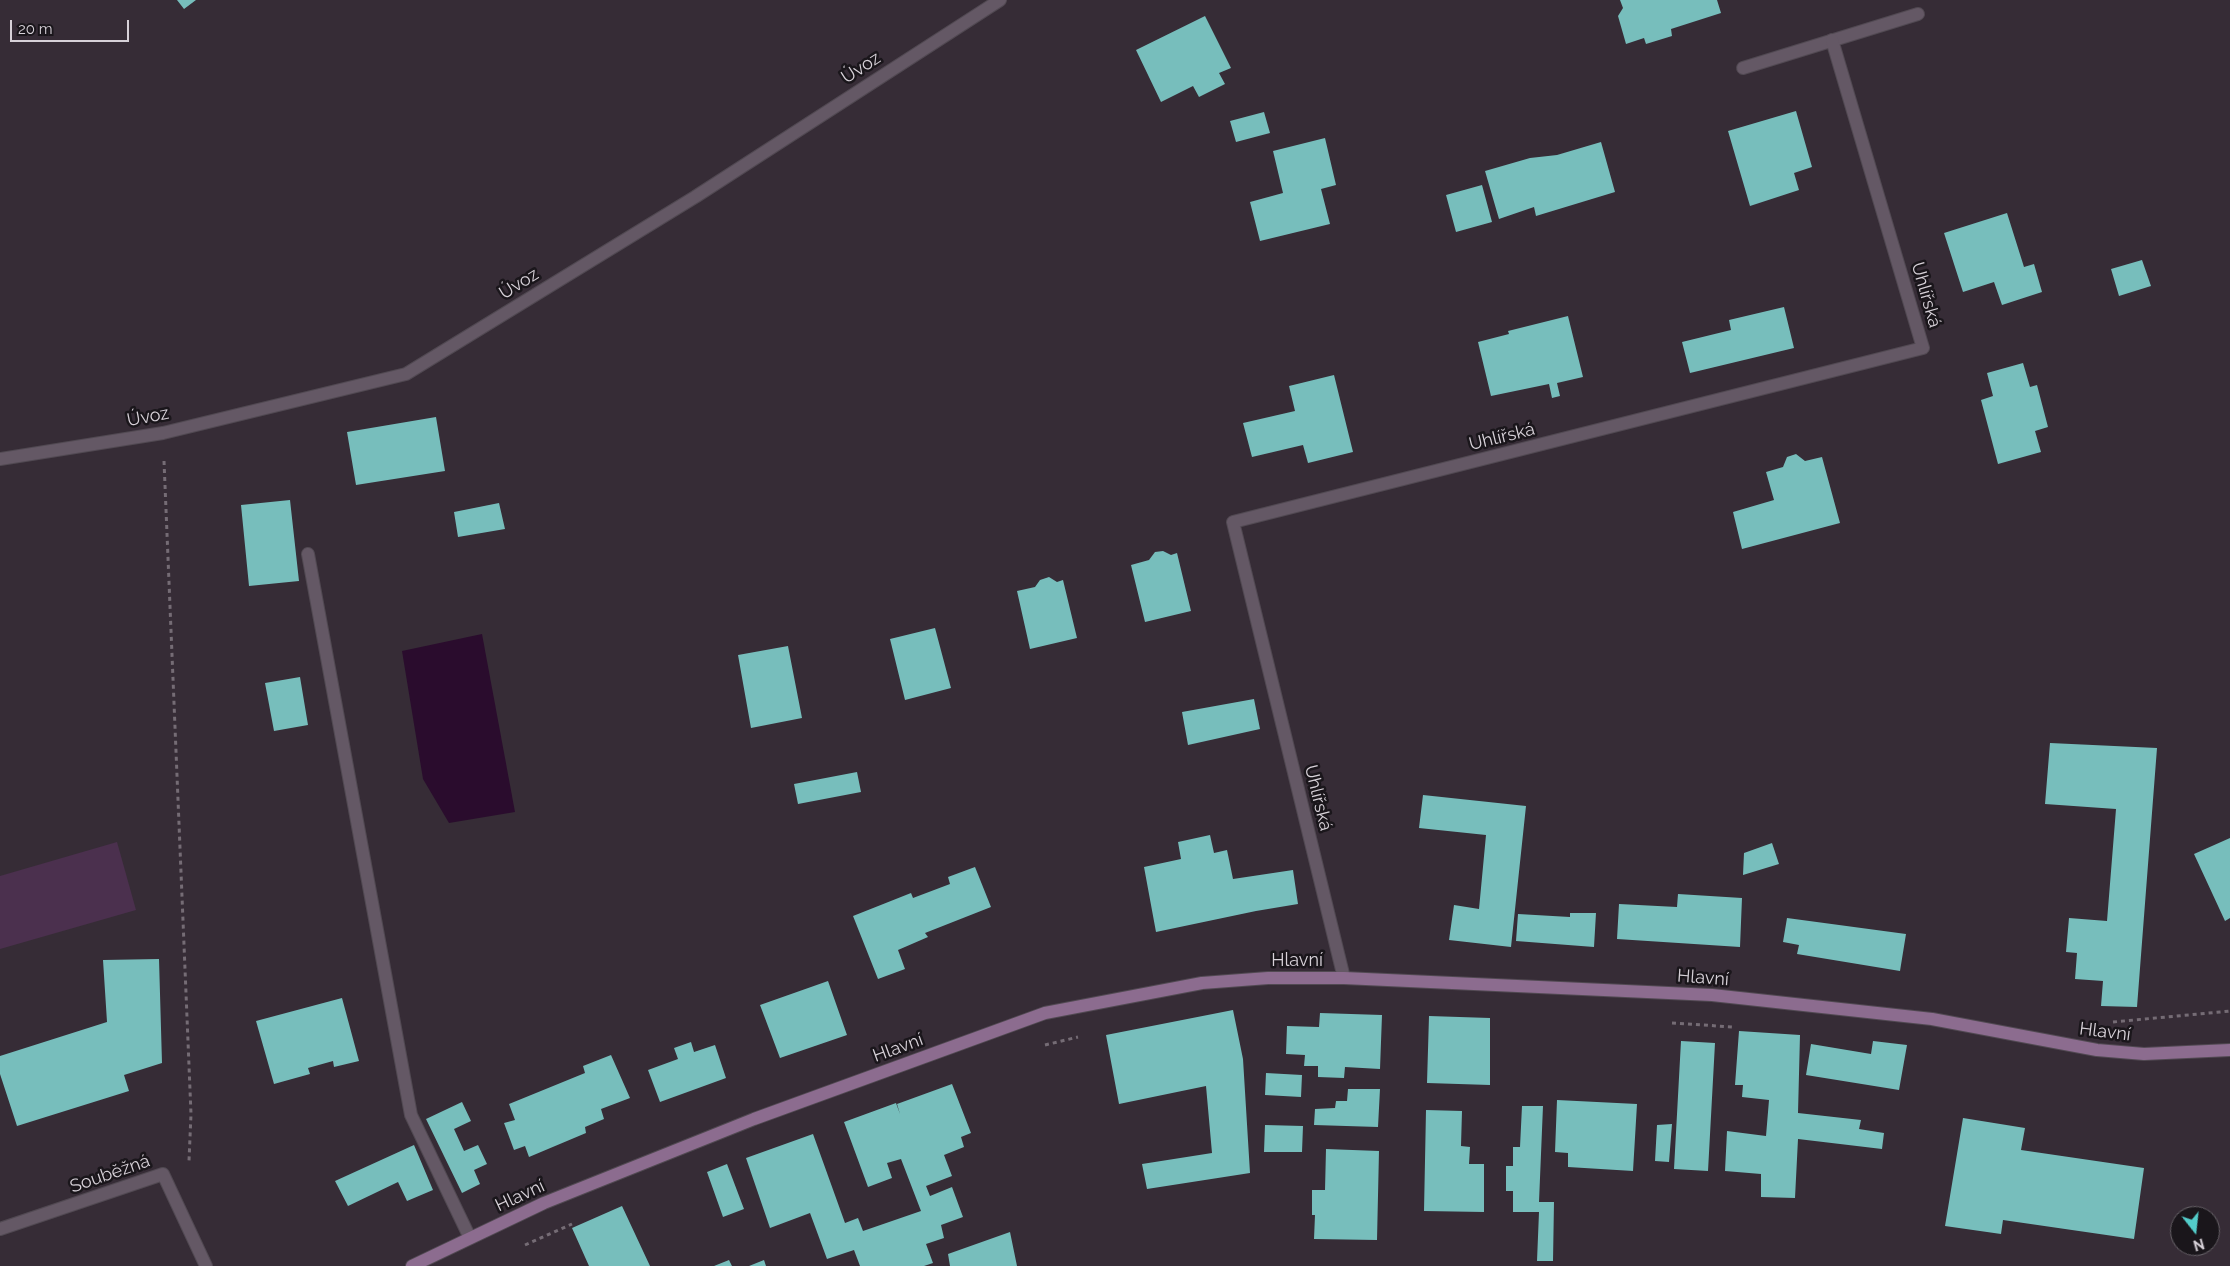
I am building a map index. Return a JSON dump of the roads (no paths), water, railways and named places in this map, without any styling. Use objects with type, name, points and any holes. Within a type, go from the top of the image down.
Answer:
[{"type":"main road","name":"Hlavní","points":[[412,1266],[544,1203],[754,1118],[1045,1013],[1202,982],[1268,978],[1344,978],[1712,995],[1932,1019],[2097,1050],[2144,1054],[2230,1050]]},
{"type":"street","name":"Úvoz","points":[[0,459],[163,433],[406,374],[694,197],[1000,0]]},
{"type":"street","points":[[1743,68],[1918,14]]},
{"type":"street","name":"Uhlířská","points":[[1344,978],[1232,522],[1923,348],[1832,40]]},
{"type":"street","points":[[308,554],[411,1115],[470,1238]]},
{"type":"street","name":"Souběžná","points":[[0,1229],[164,1174],[206,1266]]}]
